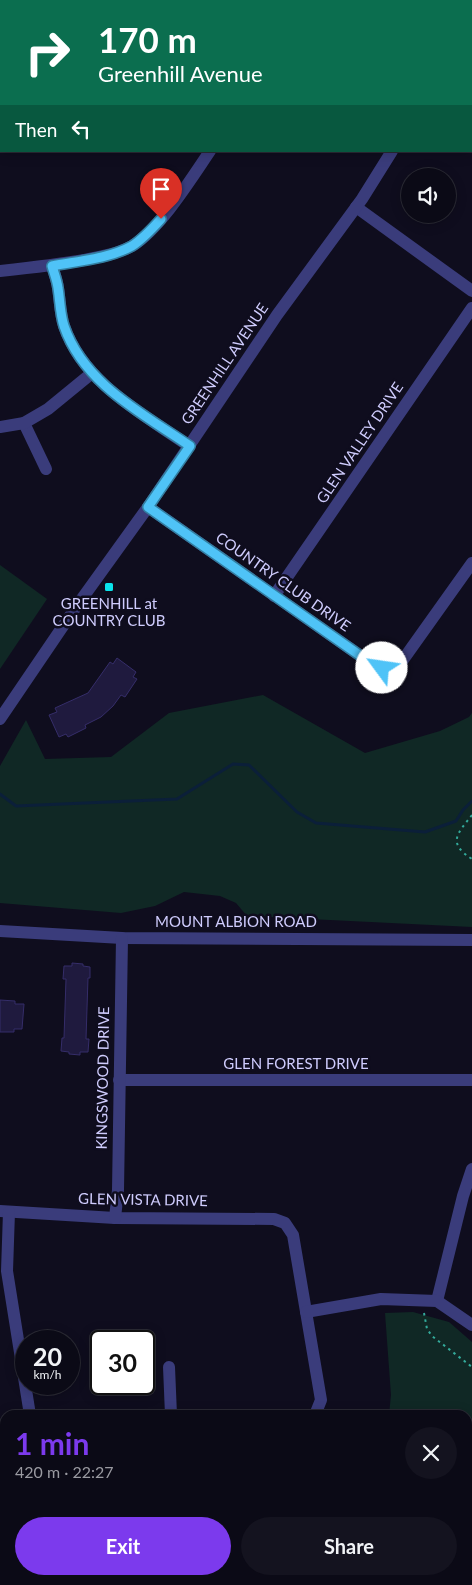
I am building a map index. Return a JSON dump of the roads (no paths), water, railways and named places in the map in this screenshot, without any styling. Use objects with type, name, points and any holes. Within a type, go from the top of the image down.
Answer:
[{"type":"street","points":[[0,271],[52,266],[111,255],[132,246],[161,219],[209,152]]},
{"type":"street","name":"GREENHILL AVENUE","points":[[0,719],[76,607],[190,446],[277,315],[356,207],[391,152]]},
{"type":"street","points":[[356,207],[472,291]]},
{"type":"street","points":[[52,266],[58,286],[63,324],[71,344],[92,373],[107,389],[190,446]]},
{"type":"street","name":"GLEN VALLEY DRIVE","points":[[274,596],[472,308]]},
{"type":"street","points":[[0,427],[24,423],[48,409],[92,373]]},
{"type":"street","points":[[24,423],[46,469]]},
{"type":"street","name":"COUNTRY CLUB DRIVE","points":[[148,507],[375,666],[390,668],[403,661],[472,563]]},
{"type":"street","name":"MOUNT ALBION ROAD","points":[[0,931],[122,938],[472,940]]},
{"type":"street","name":"KINGSWOOD DRIVE","points":[[115,1218],[118,1190],[122,938]]},
{"type":"street","name":"GLEN FOREST DRIVE","points":[[119,1080],[472,1080]]},
{"type":"street","points":[[437,1301],[463,1196],[472,1169]]},
{"type":"street","points":[[5,1212],[7,1271],[29,1410]]},
{"type":"street","name":"GLEN VISTA DRIVE","points":[[5,1212],[115,1218],[274,1219],[285,1224],[293,1235],[306,1312]]},
{"type":"street","points":[[317,1410],[321,1400],[306,1312],[381,1299],[437,1301],[472,1326]]},
{"type":"street","points":[[169,1366],[171,1410]]},
{"type":"waterway","points":[[0,794],[16,806],[177,799],[233,764],[249,765],[297,812],[316,823],[425,832],[456,821],[472,801]]},
{"type":"place","name":"GREENHILL at COUNTRY CLUB","points":[[109,587]]}]
